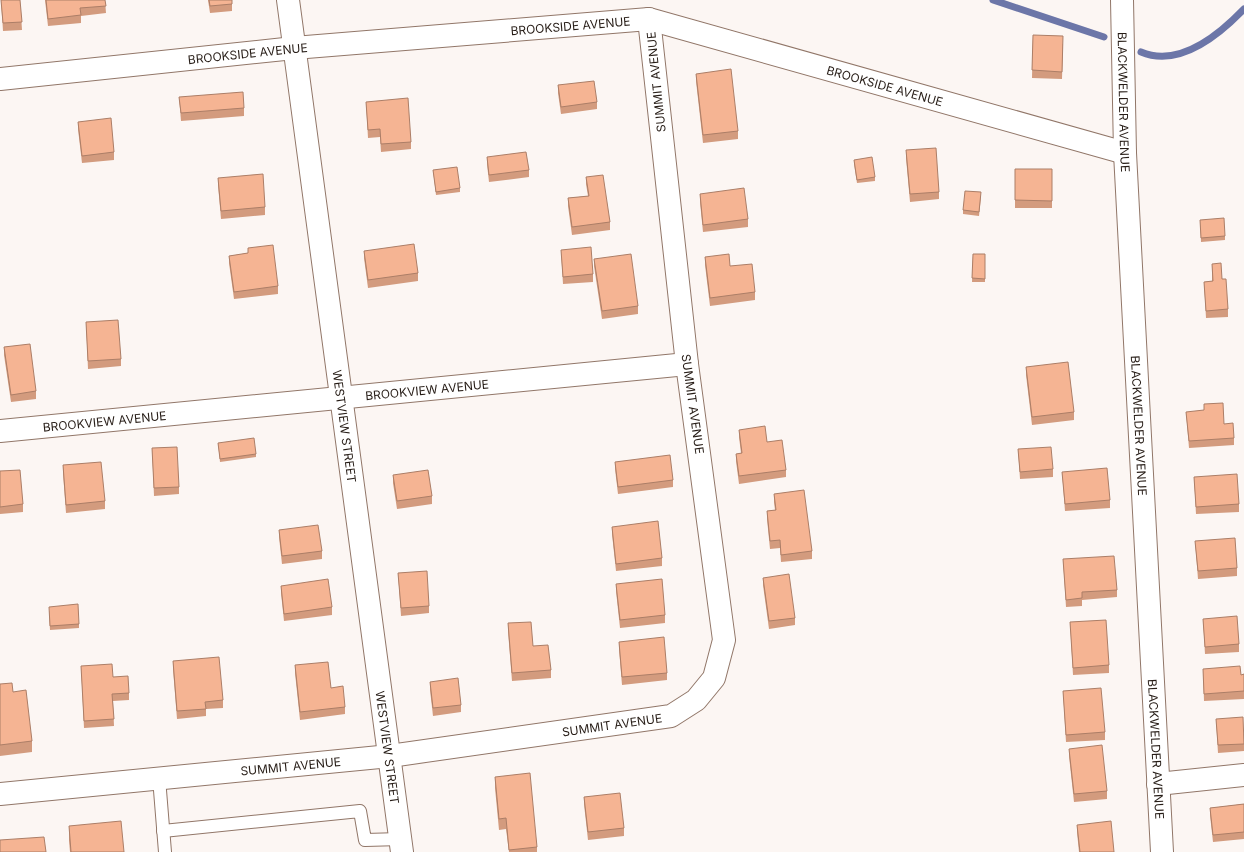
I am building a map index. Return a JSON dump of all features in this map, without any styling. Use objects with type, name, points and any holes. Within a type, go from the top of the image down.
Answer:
[{"type":"street","name":"WESTVIEW STREET","points":[[288,0],[401,845]]},
{"type":"street","name":"BLACKWELDER AVENUE","points":[[1122,0],[1125,153],[1162,852]]},
{"type":"street","name":"BROOKSIDE AVENUE","points":[[0,78],[294,48],[649,19],[1125,153]]},
{"type":"street","name":"SUMMIT AVENUE","points":[[0,794],[390,756],[671,716],[696,700],[714,678],[724,640],[687,364],[649,19]]},
{"type":"street","name":"BROOKVIEW AVENUE","points":[[0,431],[687,364]]},
{"type":"street","points":[[1158,784],[1244,775]]},
{"type":"lane","points":[[159,778],[165,852]]},
{"type":"lane","points":[[163,830],[360,811],[365,840],[401,845]]},
{"type":"building","points":[[1,0],[20,0],[22,22],[3,23]]},
{"type":"building","points":[[46,0],[105,0],[106,6],[80,8],[81,15],[48,19]]},
{"type":"building","points":[[209,0],[232,0],[232,4],[210,6]]},
{"type":"building","points":[[1033,35],[1063,36],[1062,72],[1032,70]]},
{"type":"building","points":[[731,69],[738,131],[703,135],[696,74]]},
{"type":"building","points":[[594,81],[597,102],[561,107],[558,85]]},
{"type":"building","points":[[243,92],[244,108],[181,113],[179,97]]},
{"type":"building","points":[[408,98],[411,142],[381,144],[380,129],[368,130],[366,102]]},
{"type":"building","points":[[111,118],[114,152],[82,156],[78,122]]},
{"type":"building","points":[[936,148],[939,192],[910,194],[906,150]]},
{"type":"building","points":[[526,152],[529,170],[489,175],[487,157]]},
{"type":"building","points":[[872,157],[875,177],[857,180],[854,160]]},
{"type":"building","points":[[457,167],[460,188],[436,192],[433,170]]},
{"type":"building","points":[[1015,169],[1052,169],[1052,201],[1015,200]]},
{"type":"building","points":[[263,174],[265,207],[221,211],[218,178]]},
{"type":"building","points":[[603,175],[610,222],[572,227],[568,198],[589,196],[586,177]]},
{"type":"building","points":[[744,188],[748,219],[703,225],[700,194]]},
{"type":"building","points":[[965,191],[981,192],[979,212],[963,210]]},
{"type":"building","points":[[1224,218],[1225,236],[1201,238],[1200,220]]},
{"type":"building","points":[[414,244],[418,273],[368,280],[364,251]]},
{"type":"building","points":[[273,245],[278,286],[234,292],[229,256],[248,253],[248,248]]},
{"type":"building","points":[[591,247],[593,274],[563,277],[561,250]]},
{"type":"building","points":[[631,254],[638,306],[602,311],[594,259]]},
{"type":"building","points":[[729,254],[730,266],[752,264],[755,292],[710,298],[705,257]]},
{"type":"building","points":[[973,254],[985,254],[985,279],[972,278]]},
{"type":"building","points":[[1221,263],[1222,279],[1226,279],[1228,309],[1206,311],[1204,282],[1213,281],[1212,264]]},
{"type":"building","points":[[118,320],[121,359],[88,361],[86,322]]},
{"type":"building","points":[[30,344],[36,391],[11,395],[4,347]]},
{"type":"building","points":[[1068,362],[1074,412],[1032,417],[1026,367]]},
{"type":"building","points":[[1223,403],[1224,424],[1233,423],[1234,438],[1189,441],[1186,412],[1204,410],[1204,404]]},
{"type":"building","points":[[765,426],[767,442],[782,440],[786,470],[739,476],[736,454],[742,453],[739,430]]},
{"type":"building","points":[[254,438],[256,454],[220,459],[218,443]]},
{"type":"building","points":[[177,447],[179,487],[154,488],[152,448]]},
{"type":"building","points":[[1051,447],[1053,469],[1020,472],[1018,449]]},
{"type":"building","points":[[670,455],[673,480],[618,487],[615,462]]},
{"type":"building","points":[[101,462],[105,501],[66,505],[63,465]]},
{"type":"building","points":[[1107,468],[1110,500],[1065,504],[1062,472]]},
{"type":"building","points":[[20,470],[23,504],[0,507],[0,471]]},
{"type":"building","points":[[428,470],[432,496],[397,501],[393,475]]},
{"type":"building","points":[[1237,474],[1239,504],[1196,507],[1194,477]]},
{"type":"building","points":[[804,490],[812,551],[781,555],[780,540],[770,541],[767,511],[776,510],[774,494]]},
{"type":"building","points":[[658,521],[662,558],[616,564],[612,527]]},
{"type":"building","points":[[318,525],[322,551],[282,556],[279,530]]},
{"type":"building","points":[[1235,538],[1237,568],[1198,571],[1195,541]]},
{"type":"building","points":[[1114,556],[1117,590],[1082,592],[1082,598],[1066,600],[1063,559]]},
{"type":"building","points":[[427,571],[429,606],[401,608],[398,573]]},
{"type":"building","points":[[789,574],[795,618],[769,621],[763,578]]},
{"type":"building","points":[[328,579],[332,607],[284,614],[281,586]]},
{"type":"building","points":[[662,579],[665,615],[620,620],[616,584]]},
{"type":"building","points":[[78,604],[79,624],[50,626],[49,607]]},
{"type":"building","points":[[1237,616],[1239,644],[1205,647],[1203,619]]},
{"type":"building","points":[[1106,620],[1109,665],[1073,668],[1070,622]]},
{"type":"building","points":[[531,622],[533,646],[548,645],[551,670],[512,673],[508,623]]},
{"type":"building","points":[[664,637],[667,673],[622,677],[619,642]]},
{"type":"building","points":[[219,657],[223,700],[205,702],[206,709],[177,711],[173,661]]},
{"type":"building","points":[[328,662],[331,688],[343,686],[345,707],[300,712],[295,665]]},
{"type":"building","points":[[112,664],[113,677],[128,676],[129,693],[112,694],[114,719],[84,721],[81,666]]},
{"type":"building","points":[[1240,666],[1241,675],[1244,674],[1244,691],[1204,694],[1203,669]]},
{"type":"building","points":[[458,678],[461,705],[433,708],[430,682]]},
{"type":"building","points":[[12,683],[13,692],[26,690],[32,741],[0,745],[0,684]]},
{"type":"building","points":[[1101,688],[1105,732],[1066,735],[1063,691]]},
{"type":"building","points":[[1243,717],[1244,744],[1218,745],[1216,719]]},
{"type":"building","points":[[1102,745],[1107,791],[1074,794],[1069,749]]},
{"type":"building","points":[[530,773],[537,847],[509,850],[506,818],[499,819],[495,777]]},
{"type":"building","points":[[620,793],[624,828],[588,832],[584,797]]},
{"type":"building","points":[[1244,804],[1244,832],[1213,835],[1210,808]]},
{"type":"building","points":[[121,821],[124,852],[71,852],[69,826]]},
{"type":"building","points":[[1111,821],[1114,852],[1080,852],[1077,825]]},
{"type":"building","points":[[44,837],[46,852],[0,852],[0,840]]},
{"type":"waterway","points":[[993,0],[1104,37]]},
{"type":"waterway","points":[[1141,52],[1155,56],[1170,56],[1184,52],[1197,46],[1223,29],[1244,9]]}]
